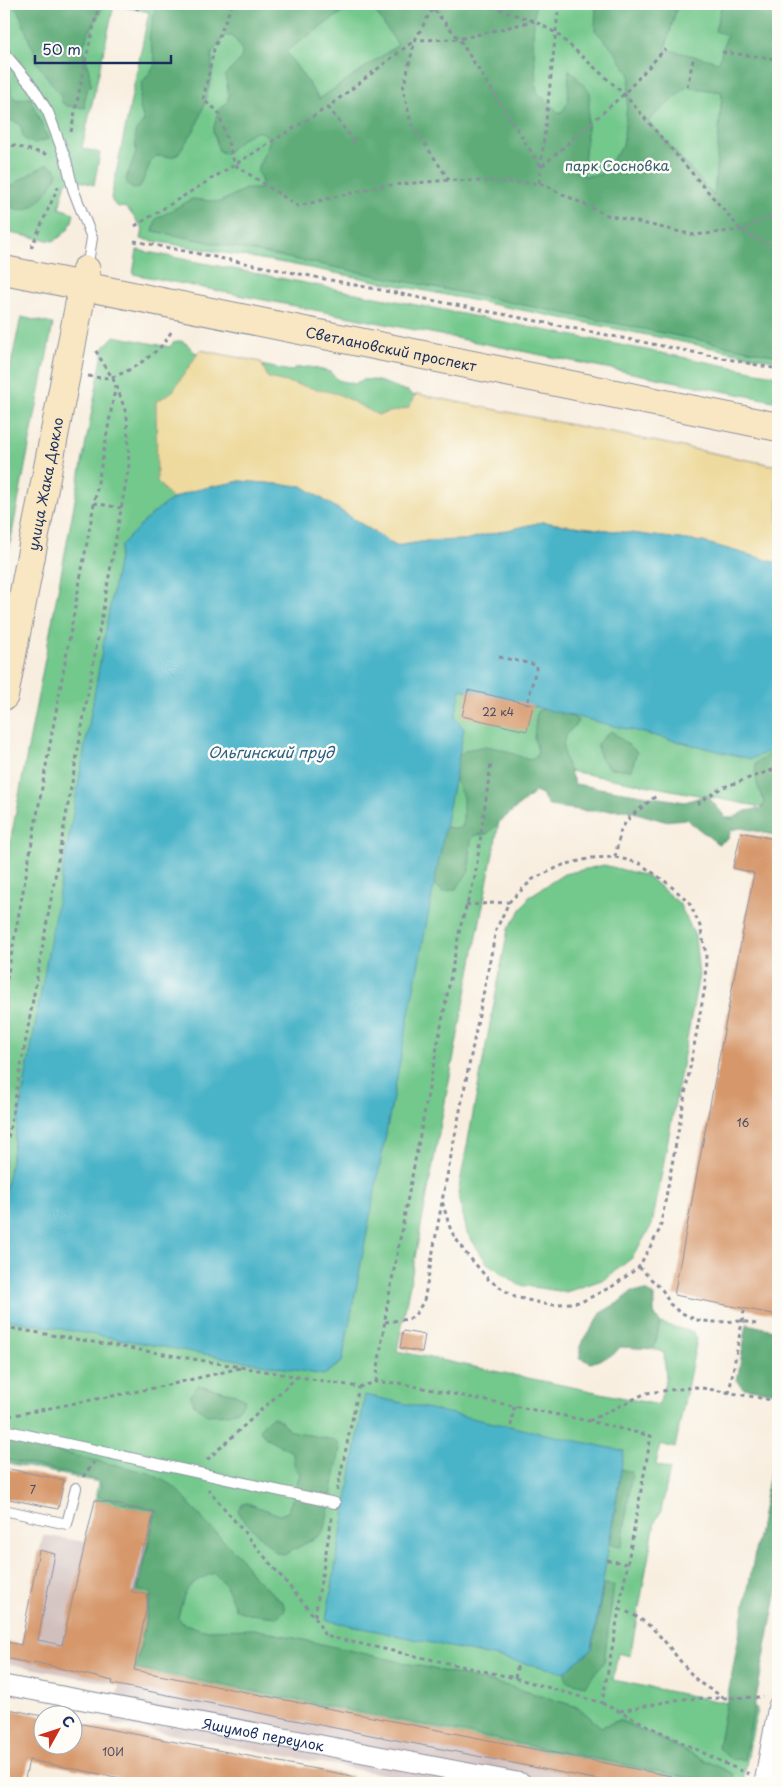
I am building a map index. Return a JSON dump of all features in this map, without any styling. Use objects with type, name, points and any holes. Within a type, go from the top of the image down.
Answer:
[{"type":"main road","name":"Светлановский проспект","points":[[4,253],[85,279],[778,427]]},
{"type":"main road","name":"Светлановский проспект","points":[[4,270],[85,279],[778,408]]},
{"type":"main road","name":"улица Жака Дюкло","points":[[4,696],[16,613],[85,279]]},
{"type":"street","name":"Яшумов переулок","points":[[4,1684],[522,1783]]},
{"type":"street","points":[[765,1780],[771,1702]]},
{"type":"lane","points":[[4,53],[32,86],[48,112],[66,160],[73,189],[92,238],[85,279]]},
{"type":"lane","points":[[4,1430],[335,1503]]},
{"type":"lane","points":[[4,1510],[67,1524],[76,1488]]},
{"type":"path","points":[[137,10],[138,4]]},
{"type":"path","points":[[232,4],[214,49],[203,100],[218,111],[235,165],[298,206],[380,186],[449,180],[539,184],[607,215],[694,235],[741,230],[778,213]]},
{"type":"path","points":[[484,4],[534,21],[556,32],[624,94],[741,230],[778,250]]},
{"type":"path","points":[[539,184],[559,4]]},
{"type":"path","points":[[767,4],[778,12]]},
{"type":"path","points":[[449,180],[411,123],[403,89],[415,40],[432,5],[459,39],[541,167]]},
{"type":"path","points":[[135,226],[328,107],[415,40],[459,39],[534,21]]},
{"type":"path","points":[[541,167],[624,94],[665,49]]},
{"type":"path","points":[[722,52],[778,59]]},
{"type":"path","points":[[687,87],[694,56]]},
{"type":"path","points":[[328,107],[356,144]]},
{"type":"path","points":[[4,143],[66,160]]},
{"type":"path","points":[[134,241],[778,369]]},
{"type":"path","points":[[86,375],[98,378],[121,374],[153,354],[166,341],[173,329]]},
{"type":"path","points":[[4,1161],[129,465],[127,416],[116,384],[92,344]]},
{"type":"path","points":[[4,995],[116,384]]},
{"type":"path","points":[[94,503],[121,508]]},
{"type":"path","points":[[499,656],[537,664],[527,704]]},
{"type":"path","points":[[376,1382],[385,1322],[460,928],[475,877],[491,763]]},
{"type":"path","points":[[697,804],[721,788],[778,768]]},
{"type":"path","points":[[615,857],[621,829],[630,817],[656,796]]},
{"type":"path","points":[[385,1322],[408,1319],[415,1315],[424,1301],[442,1201],[496,930],[509,902],[533,879],[563,864],[592,858],[615,857],[639,863],[666,882],[689,902],[700,926],[706,954],[706,986],[660,1229],[639,1267],[613,1286],[581,1302],[549,1305],[515,1297],[489,1280],[464,1251],[452,1231],[442,1201]]},
{"type":"path","points":[[466,905],[509,902]]},
{"type":"path","points":[[639,1267],[663,1291],[670,1304],[678,1311],[696,1320],[714,1322],[742,1320],[756,1324]]},
{"type":"path","points":[[729,1393],[744,1311]]},
{"type":"path","points":[[4,1327],[359,1387],[376,1382],[398,1383],[590,1421],[651,1436],[602,1703]]},
{"type":"path","points":[[4,1417],[164,1386],[243,1368]]},
{"type":"path","points":[[297,1378],[194,1472],[315,1617],[324,1636],[515,1678],[602,1703],[728,1766],[765,1780]]},
{"type":"path","points":[[590,1421],[646,1393],[696,1387],[778,1401]]},
{"type":"path","points":[[511,1426],[514,1406]]},
{"type":"path","points":[[76,1488],[102,1452]]},
{"type":"path","points":[[607,1560],[627,1564]]},
{"type":"path","points":[[619,1609],[632,1613],[644,1620],[655,1630],[696,1680],[724,1698]]},
{"type":"path","points":[[515,1678],[518,1663]]},
{"type":"path","points":[[619,1711],[681,1699],[724,1698],[771,1702]]},
{"type":"shaded area","points":[[95,1500],[154,1512],[136,1592],[149,1595],[134,1670],[706,1783],[429,1783],[112,1723],[119,1685],[4,1663],[4,1641],[21,1644],[43,1535],[85,1542]]},
{"type":"green space","name":"парк Сосновка","points":[[4,4],[778,4],[778,361],[290,264],[141,239],[143,229],[127,208],[117,206],[111,198],[149,12],[114,5],[82,148],[100,153],[94,185],[73,179],[66,182],[59,208],[74,213],[73,218],[67,230],[53,241],[4,232]]},
{"type":"green space","points":[[12,4],[103,4],[83,47],[91,85],[87,89],[84,104],[86,108],[68,106],[62,103],[61,96],[36,62],[34,49],[20,14]]},
{"type":"green space","name":"парк Сосновка","points":[[163,4],[354,4],[286,51],[319,99],[398,45],[370,4],[535,4],[533,37],[537,92],[560,114],[568,103],[569,69],[590,92],[583,176],[599,175],[623,146],[630,75],[613,49],[595,30],[596,4],[678,4],[665,49],[719,62],[727,35],[715,31],[722,4],[778,4],[778,356],[153,231],[156,219],[192,199],[220,202],[245,189],[260,189],[262,182],[257,170],[270,140],[265,134],[253,133],[225,154],[219,151],[213,131],[218,111],[227,102],[229,95],[225,75],[239,61],[242,53],[241,48],[232,36],[225,36],[212,53],[212,75],[205,103],[195,129],[177,155],[171,157],[156,156],[151,161],[140,188],[133,189],[128,185],[126,178],[136,153],[135,132],[144,121],[139,104],[142,83],[155,66],[149,38],[155,8]],"holes":[[[687,87],[722,92],[714,196],[648,121]]]},
{"type":"green space","points":[[4,67],[6,68],[12,94],[16,100],[30,98],[48,139],[34,143],[24,139],[20,124],[4,118]]},
{"type":"green space","points":[[47,164],[55,168],[58,173],[45,195],[32,207],[24,210],[9,205],[7,193],[9,189]]},
{"type":"green space","points":[[137,250],[778,376],[778,402],[133,274]]},
{"type":"green space","points":[[21,317],[53,324],[4,574],[4,397]]},
{"type":"green space","points":[[114,336],[170,347],[176,341],[179,341],[186,343],[194,352],[291,371],[295,368],[310,367],[330,372],[338,380],[355,384],[361,381],[374,380],[408,391],[412,395],[778,467],[778,810],[511,760],[397,1351],[659,1405],[666,1378],[664,1353],[654,1349],[660,1323],[693,1332],[697,1339],[675,1448],[660,1444],[656,1465],[670,1469],[661,1511],[655,1522],[630,1656],[618,1653],[613,1680],[757,1709],[743,1781],[740,1783],[706,1783],[133,1670],[149,1596],[136,1592],[154,1512],[95,1500],[98,1482],[4,1462],[4,875],[104,347]]},
{"type":"green space","points":[[552,707],[578,720],[566,736],[563,748],[575,784],[685,802],[707,795],[726,818],[733,818],[746,811],[762,808],[765,802],[757,784],[756,763],[768,755],[778,754],[778,836],[741,828],[731,830],[728,839],[718,844],[686,819],[664,821],[626,810],[587,811],[549,806],[542,795],[535,792],[487,834],[475,835],[471,841],[469,871],[456,889],[442,892],[427,877],[436,825],[457,829],[463,826],[463,797],[454,778],[458,757],[466,750],[486,746],[501,749],[529,760],[535,758],[538,751],[534,738],[537,711]]},
{"type":"green space","points":[[611,731],[637,752],[631,770],[609,768],[600,758],[597,744]]},
{"type":"green space","points":[[604,865],[647,876],[679,903],[695,936],[699,975],[652,1225],[632,1258],[605,1279],[566,1292],[519,1285],[487,1263],[467,1233],[458,1193],[508,929],[530,896],[564,874]]},
{"type":"green space","points":[[632,1291],[647,1291],[654,1296],[654,1313],[660,1323],[654,1349],[620,1347],[613,1355],[591,1363],[580,1358],[580,1346],[602,1312],[621,1301]]},
{"type":"green space","points":[[747,1324],[778,1331],[778,1393],[743,1388],[737,1381]]},
{"type":"green space","points":[[198,1385],[235,1394],[245,1399],[235,1412],[207,1415],[194,1405],[191,1395]]},
{"type":"green space","points":[[273,1417],[283,1422],[288,1430],[337,1441],[340,1448],[325,1529],[319,1536],[286,1554],[276,1553],[240,1516],[238,1510],[243,1504],[247,1503],[280,1515],[288,1512],[300,1474],[295,1467],[292,1452],[265,1437],[260,1430],[265,1422]]},
{"type":"green space","points":[[778,1430],[778,1586],[744,1760],[729,1758],[718,1747]]},
{"type":"green space","points":[[4,1439],[149,1473],[175,1487],[205,1522],[242,1559],[250,1572],[283,1602],[285,1610],[277,1617],[249,1614],[236,1610],[225,1584],[214,1573],[198,1580],[188,1589],[178,1617],[182,1623],[203,1630],[255,1629],[508,1686],[578,1707],[601,1727],[620,1720],[734,1774],[732,1783],[718,1783],[136,1668],[151,1593],[138,1590],[156,1510],[98,1497],[101,1485],[98,1480],[4,1459]]},
{"type":"green space","points":[[621,1469],[632,1472],[622,1546],[610,1544]]},
{"type":"green space","points":[[604,1584],[614,1585],[604,1662],[585,1686],[566,1681],[565,1672],[592,1649]]},
{"type":"sand","points":[[200,350],[261,362],[268,378],[338,394],[378,415],[408,408],[417,394],[778,466],[778,563],[703,542],[542,522],[464,540],[427,541],[396,546],[302,486],[240,481],[188,493],[172,499],[157,481],[156,402],[173,391]]},
{"type":"water","name":"Ольгинский пруд","points":[[240,481],[302,486],[396,546],[427,541],[464,540],[542,522],[703,542],[778,563],[778,748],[751,759],[461,689],[455,717],[464,729],[342,1362],[324,1375],[4,1319],[4,1199],[121,545],[152,514],[180,495]]},
{"type":"water","points":[[365,1395],[624,1451],[592,1649],[565,1672],[326,1620]]},
{"type":"building","points":[[468,690],[533,705],[527,731],[462,716]]},
{"type":"building","points":[[741,832],[778,840],[778,1315],[674,1295],[754,873],[733,868]]},
{"type":"building","points":[[403,1331],[425,1335],[422,1352],[400,1348]]},
{"type":"building","points":[[4,1468],[64,1480],[58,1509],[4,1498]]},
{"type":"building","points":[[95,1500],[154,1512],[146,1545],[143,1545],[132,1592],[149,1595],[134,1670],[671,1776],[670,1783],[614,1783],[112,1684],[113,1681],[34,1662],[34,1664],[4,1658],[7,1642],[21,1645],[39,1550],[55,1554],[38,1640],[62,1645]]},
{"type":"building","points":[[4,1708],[32,1714],[32,1754],[82,1754],[82,1724],[352,1776],[351,1783],[146,1783],[29,1760],[24,1783],[4,1783]]}]
